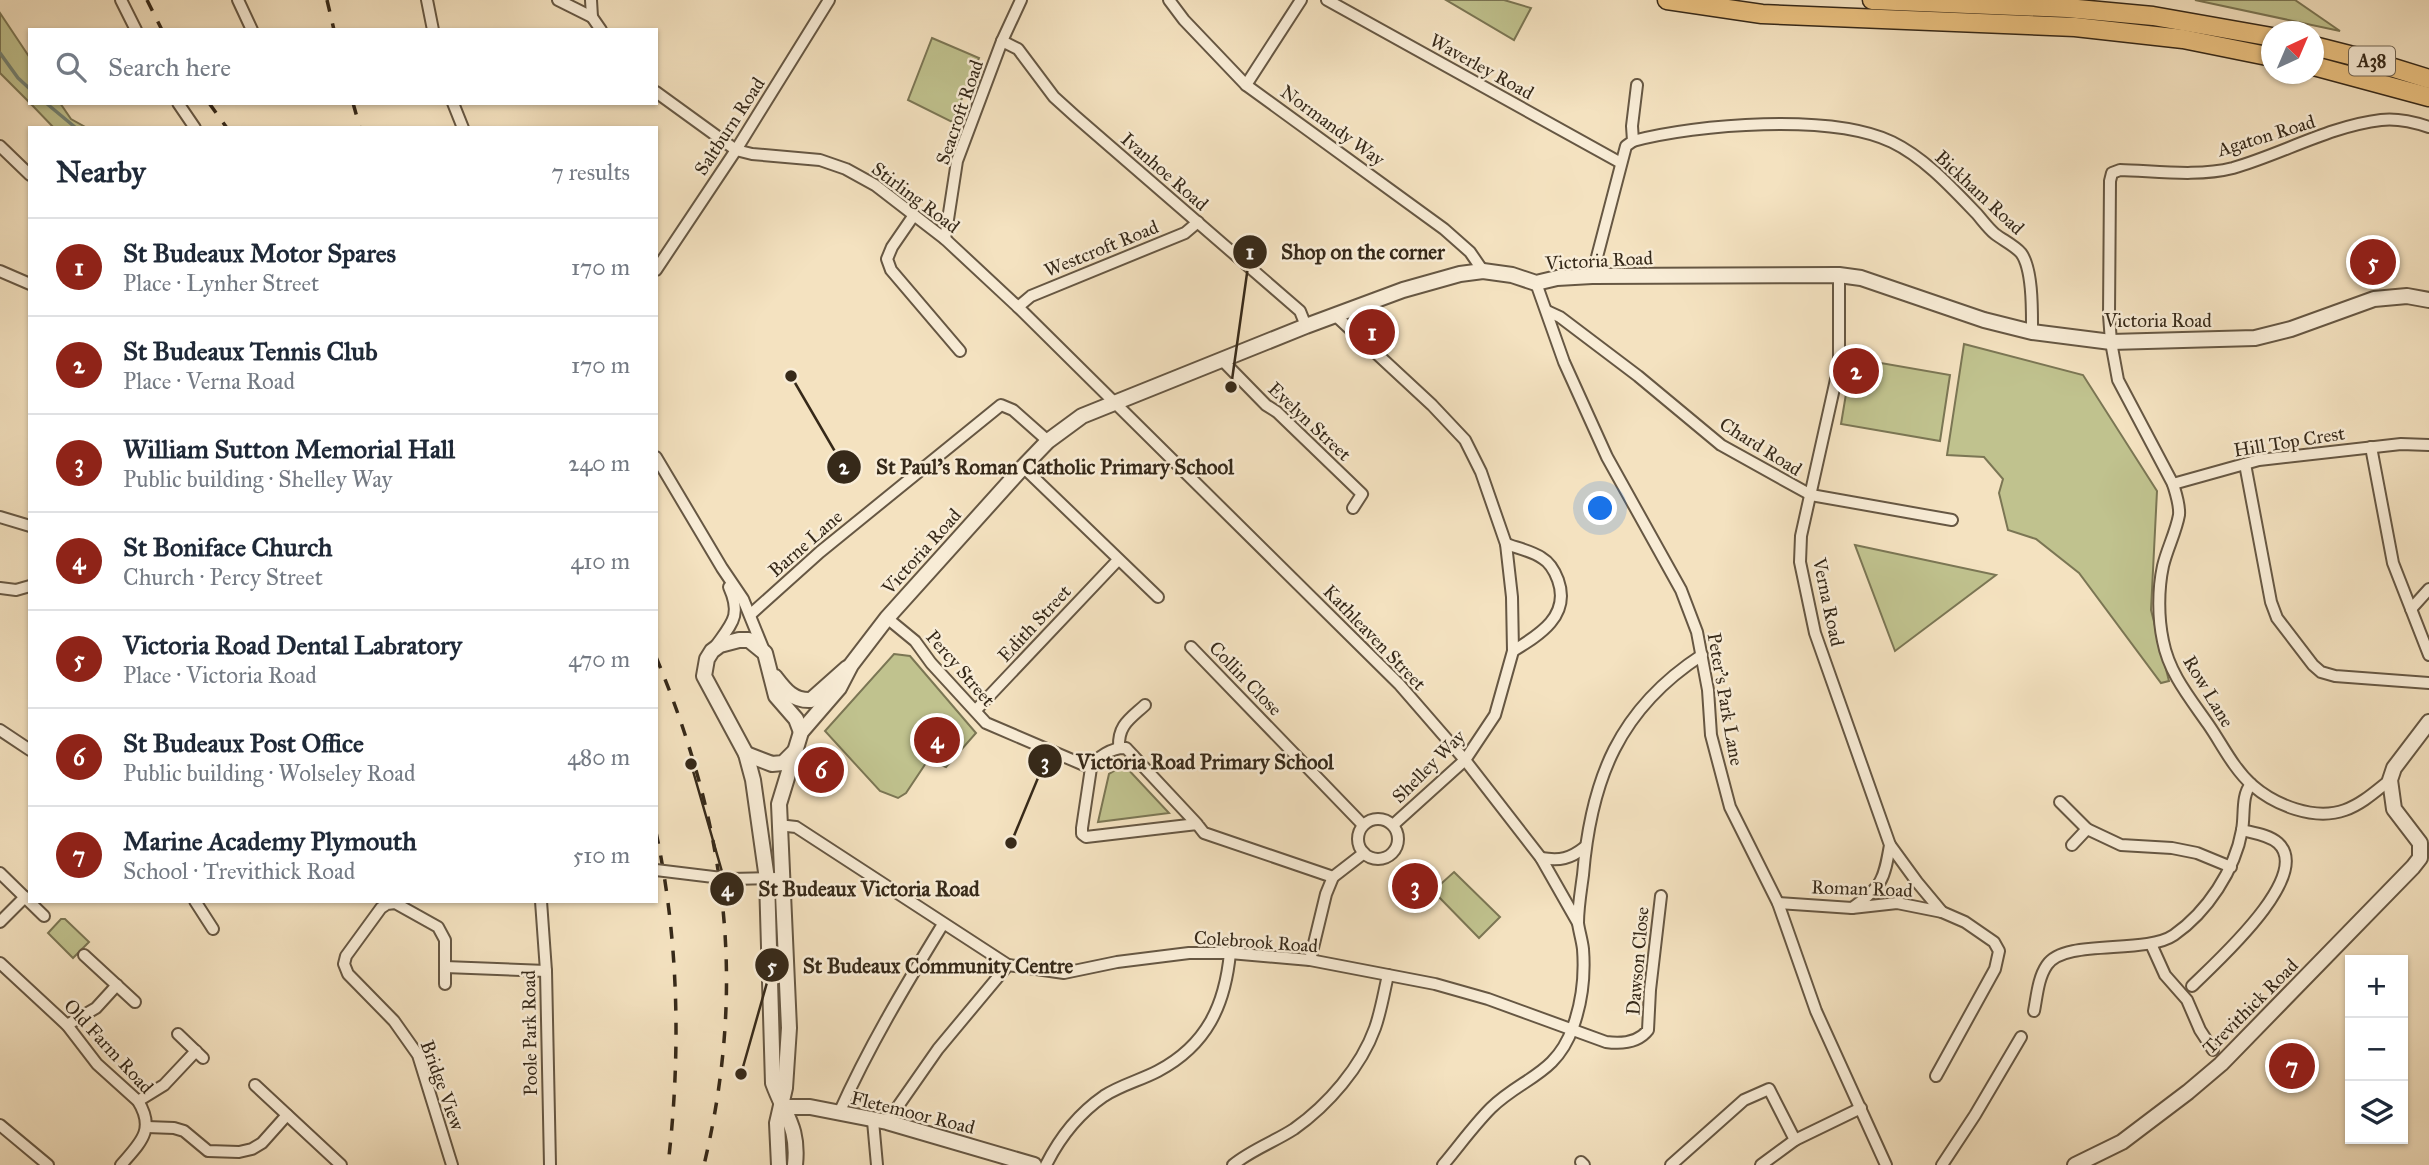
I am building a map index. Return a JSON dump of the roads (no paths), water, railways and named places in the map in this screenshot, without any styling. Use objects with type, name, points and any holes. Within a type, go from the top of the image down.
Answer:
[{"type":"highway","points":[[1667,0],[1762,14],[2075,27],[2183,39],[2261,55]]},
{"type":"highway","points":[[1872,0],[2079,9],[2153,16],[2261,35]]},
{"type":"highway","name":"A38","points":[[2324,49],[2429,79]]},
{"type":"highway","name":"A38","points":[[2324,69],[2429,97]]},
{"type":"highway","name":"A38","points":[[2388,85],[2429,104]]},
{"type":"street","points":[[121,0],[135,28]]},
{"type":"street","points":[[239,0],[250,28]]},
{"type":"street","points":[[427,0],[433,28]]},
{"type":"street","points":[[558,0],[592,17],[600,28]]},
{"type":"street","points":[[591,0],[592,17]]},
{"type":"street","name":"Saltburn Road","points":[[658,267],[736,150],[829,0]]},
{"type":"street","name":"Seacroft Road","points":[[945,239],[957,161],[1002,41],[1021,0]]},
{"type":"street","name":"Normandy Way","points":[[1170,0],[1184,20],[1246,85],[1444,229],[1470,252],[1483,271]]},
{"type":"street","points":[[1246,85],[1301,0]]},
{"type":"street","name":"Waverley Road","points":[[1327,0],[1621,163]]},
{"type":"street","name":"Ivanhoe Road","points":[[1002,41],[1018,49],[1054,97],[1300,311],[1306,326]]},
{"type":"street","points":[[1592,276],[1626,146],[1633,141],[1637,85]]},
{"type":"street","name":"Stirling Road","points":[[658,93],[736,150],[752,154],[820,159],[875,185],[945,239],[1114,403]]},
{"type":"street","points":[[179,105],[194,126]]},
{"type":"street","points":[[454,105],[462,126]]},
{"type":"street","name":"Agaton Road","points":[[2112,173],[2120,170],[2180,172],[2231,168],[2344,129],[2381,120],[2429,127]]},
{"type":"street","name":"Bickham Road","points":[[1633,141],[1712,129],[1801,124],[1864,132],[1892,142],[1923,161],[1992,232],[2021,253],[2028,279],[2032,332]]},
{"type":"street","points":[[0,146],[28,172]]},
{"type":"street","name":"Row Lane","points":[[2112,173],[2110,342],[2118,380],[2173,484],[2179,515],[2162,570],[2160,610],[2163,640],[2171,668],[2237,769],[2251,784],[2273,800],[2297,810],[2344,811],[2363,801],[2390,780]]},
{"type":"street","points":[[914,215],[887,259],[891,270],[959,344]]},
{"type":"street","name":"Westcroft Road","points":[[1018,307],[1031,296],[1185,233],[1198,222]]},
{"type":"street","name":"Victoria Road","points":[[771,671],[791,696],[811,701],[851,664],[887,618],[1023,467],[1048,441],[1082,416],[1335,315],[1403,290],[1460,274],[1483,271],[1512,275],[1536,283],[1557,278],[1592,276],[1839,275],[1861,278],[1984,320],[2032,332],[2110,342],[2255,338],[2374,299],[2407,296],[2429,300]]},
{"type":"street","points":[[1,272],[28,283]]},
{"type":"street","name":"Verna Road","points":[[1839,275],[1839,366],[1801,536],[1800,562],[1815,633],[1890,845],[1942,912]]},
{"type":"street","name":"Peter's Park Lane","points":[[1536,283],[1564,362],[1607,457],[1681,590],[1697,632],[1708,690],[1711,734],[1730,807],[1778,902],[1816,1011],[1886,1165]]},
{"type":"street","name":"Chard Road","points":[[1548,311],[1560,317],[1638,376],[1721,445],[1811,495],[1952,520]]},
{"type":"street","name":"Shelley Way","points":[[1335,315],[1432,405],[1465,440],[1481,472],[1506,544],[1512,597],[1513,651],[1495,715],[1465,760],[1392,825]]},
{"type":"street","name":"Evelyn Street","points":[[1222,360],[1362,494],[1353,508]]},
{"type":"street","name":"Kathleaven Street","points":[[1114,403],[1399,684],[1465,760],[1541,858],[1578,923]]},
{"type":"street","name":"Barne Lane","points":[[751,614],[820,552],[1001,405],[1013,410],[1048,441]]},
{"type":"street","name":"Hill Top Crest","points":[[2173,484],[2259,460],[2401,444],[2429,445]]},
{"type":"street","points":[[2371,447],[2393,563],[2429,655]]},
{"type":"street","points":[[658,460],[751,614],[771,671],[776,696],[796,719],[801,732]]},
{"type":"street","points":[[2245,464],[2271,602],[2277,618],[2314,665],[2335,676],[2429,683]]},
{"type":"street","points":[[1023,467],[1158,597]]},
{"type":"street","points":[[0,517],[28,525]]},
{"type":"street","points":[[1506,544],[1542,557],[1552,568],[1561,599],[1557,616],[1547,628],[1513,651]]},
{"type":"street","name":"Edith Street","points":[[976,710],[1118,560]]},
{"type":"street","points":[[722,568],[734,598],[736,617],[707,659],[704,676],[746,754],[774,879],[773,1083],[794,1128],[797,1147],[795,1165]]},
{"type":"street","points":[[0,588],[16,590],[28,587]]},
{"type":"street","points":[[2411,610],[2429,589]]},
{"type":"street","name":"Percy Street","points":[[887,618],[915,640],[931,663],[986,723],[1091,768]]},
{"type":"street","points":[[712,651],[720,645],[749,640],[765,653]]},
{"type":"street","name":"Collin Close","points":[[1191,647],[1363,825]]},
{"type":"street","points":[[1443,1165],[1491,1108],[1549,1066],[1563,1049],[1573,1028],[1583,978],[1583,947],[1578,923],[1585,847],[1600,779],[1639,711],[1658,688],[1702,655]]},
{"type":"street","name":"Victoria Road","points":[[774,879],[780,795],[801,732],[839,688],[851,664]]},
{"type":"street","points":[[1119,747],[1118,734],[1145,705]]},
{"type":"street","points":[[2424,842],[2394,809],[2390,780],[2394,768],[2429,722]]},
{"type":"street","points":[[0,730],[28,749]]},
{"type":"street","points":[[1197,824],[1086,837],[1082,834],[1082,828],[1091,768],[1095,761],[1119,747],[1126,748],[1197,824],[1204,833],[1333,877],[1326,894],[1310,960]]},
{"type":"street","points":[[746,754],[772,764],[783,763],[795,751]]},
{"type":"street","points":[[2034,1011],[2041,977],[2048,963],[2057,957],[2073,951],[2151,944],[2172,937],[2190,921],[2219,888],[2231,867],[2242,830],[2246,790],[2251,784]]},
{"type":"street","points":[[2060,802],[2087,829],[2121,845],[2172,848],[2197,853],[2231,867]]},
{"type":"street","name":"Shelley Way","points":[[1333,877],[1364,853],[1376,858],[1389,855],[1394,850],[1398,837],[1392,825],[1381,819],[1368,821],[1363,825]]},
{"type":"street","name":"Colebrook Road","points":[[778,825],[796,827],[1008,965],[1064,974],[1147,957],[1189,953],[1230,953],[1310,960],[1488,999],[1573,1028]]},
{"type":"street","points":[[1363,825],[1358,836],[1360,848],[1364,853]]},
{"type":"street","points":[[2073,845],[2087,829]]},
{"type":"street","points":[[2192,986],[2254,923],[2283,878],[2287,862],[2278,843],[2265,836],[2242,830]]},
{"type":"street","name":"Trevithick Road","points":[[2075,1165],[2122,1142],[2221,1064],[2379,900],[2405,877],[2420,858],[2424,842]]},
{"type":"street","points":[[1852,908],[1871,894],[1884,876],[1890,845]]},
{"type":"street","points":[[1541,858],[1558,861],[1573,857],[1585,847]]},
{"type":"street","points":[[658,870],[730,879],[774,879]]},
{"type":"street","points":[[0,873],[28,900]]},
{"type":"street","name":"Dawson Close","points":[[1573,1028],[1606,1042],[1620,1044],[1644,1035],[1648,1030],[1661,896]]},
{"type":"street","points":[[0,922],[25,897]]},
{"type":"street","name":"Roman Road","points":[[1778,902],[1852,908],[1897,903],[1942,912],[1994,942],[1999,951],[1991,978],[1936,1076]]},
{"type":"street","points":[[31,903],[44,916]]},
{"type":"street","points":[[196,903],[213,929]]},
{"type":"street","name":"Bridge View","points":[[445,984],[443,933],[404,906],[391,903],[381,908],[346,956],[344,964],[348,974],[394,1021],[418,1055],[452,1165]]},
{"type":"street","name":"Poole Park Road","points":[[541,903],[546,971],[550,1165]]},
{"type":"street","points":[[194,924],[205,917]]},
{"type":"street","points":[[839,1112],[890,1009],[943,924]]},
{"type":"street","points":[[2151,944],[2165,975],[2187,1000],[2200,1030],[2213,1050]]},
{"type":"street","points":[[1046,1165],[1058,1142],[1090,1107],[1105,1095],[1178,1060],[1193,1045],[1210,1025],[1221,1002],[1230,953]]},
{"type":"street","points":[[84,955],[135,1002]]},
{"type":"street","name":"Old Farm Road","points":[[0,963],[67,1025],[97,1064],[138,1101],[144,1110],[147,1127]]},
{"type":"street","points":[[877,1165],[880,1122],[1008,965]]},
{"type":"street","points":[[445,967],[546,971]]},
{"type":"street","points":[[1233,1165],[1293,1129],[1313,1114],[1338,1088],[1358,1063],[1375,1028],[1388,975]]},
{"type":"street","points":[[67,1025],[96,1008],[117,985]]},
{"type":"street","points":[[138,1101],[164,1085],[199,1054],[178,1034]]},
{"type":"street","points":[[1942,1165],[2021,1037]]},
{"type":"street","points":[[255,1085],[341,1165]]},
{"type":"street","points":[[1671,1165],[1744,1100],[1769,1089],[1795,1140]]},
{"type":"street","points":[[779,1165],[777,1123],[782,1107]]},
{"type":"street","name":"Fletemoor Road","points":[[782,1107],[810,1107],[839,1112],[880,1122],[996,1159],[1034,1165]]},
{"type":"street","points":[[1761,1165],[1795,1140],[1861,1108]]},
{"type":"street","points":[[121,1165],[143,1138],[147,1127],[184,1131],[208,1151],[239,1152],[262,1143],[287,1115]]},
{"type":"street","points":[[0,1125],[48,1165]]},
{"type":"waterway","points":[[0,53],[28,87]]},
{"type":"waterway","points":[[48,105],[74,126]]},
{"type":"railway","points":[[147,0],[161,28]]},
{"type":"railway","points":[[327,0],[334,28]]},
{"type":"railway","points":[[210,105],[226,126]]},
{"type":"railway","points":[[354,105],[359,126]]},
{"type":"railway","points":[[658,662],[700,783],[714,845],[723,907],[725,1033],[717,1098],[704,1165]]},
{"type":"railway","points":[[658,842],[669,914],[676,998],[675,1082],[668,1165]]},
{"type":"place","name":"Victoria Road Dental Labratory","points":[[2373,262]]},
{"type":"place","name":"St Budeaux Motor Spares","points":[[1372,332]]},
{"type":"place","name":"St Budeaux Tennis Club","points":[[1856,371]]},
{"type":"place","name":"St Paul's Roman Catholic Primary School","points":[[791,376]]},
{"type":"place","name":"Shop on the corner","points":[[1231,387]]},
{"type":"place","name":"St Boniface Church","points":[[937,740]]},
{"type":"place","name":"St Budeaux Victoria Road","points":[[691,764]]},
{"type":"place","name":"St Budeaux Post Office","points":[[821,770]]},
{"type":"place","name":"Victoria Road Primary School","points":[[1011,843]]},
{"type":"place","name":"William Sutton Memorial Hall","points":[[1415,886]]},
{"type":"place","name":"Marine Academy Plymouth","points":[[2292,1066]]},
{"type":"place","name":"St Budeaux Community Centre","points":[[741,1074]]}]
